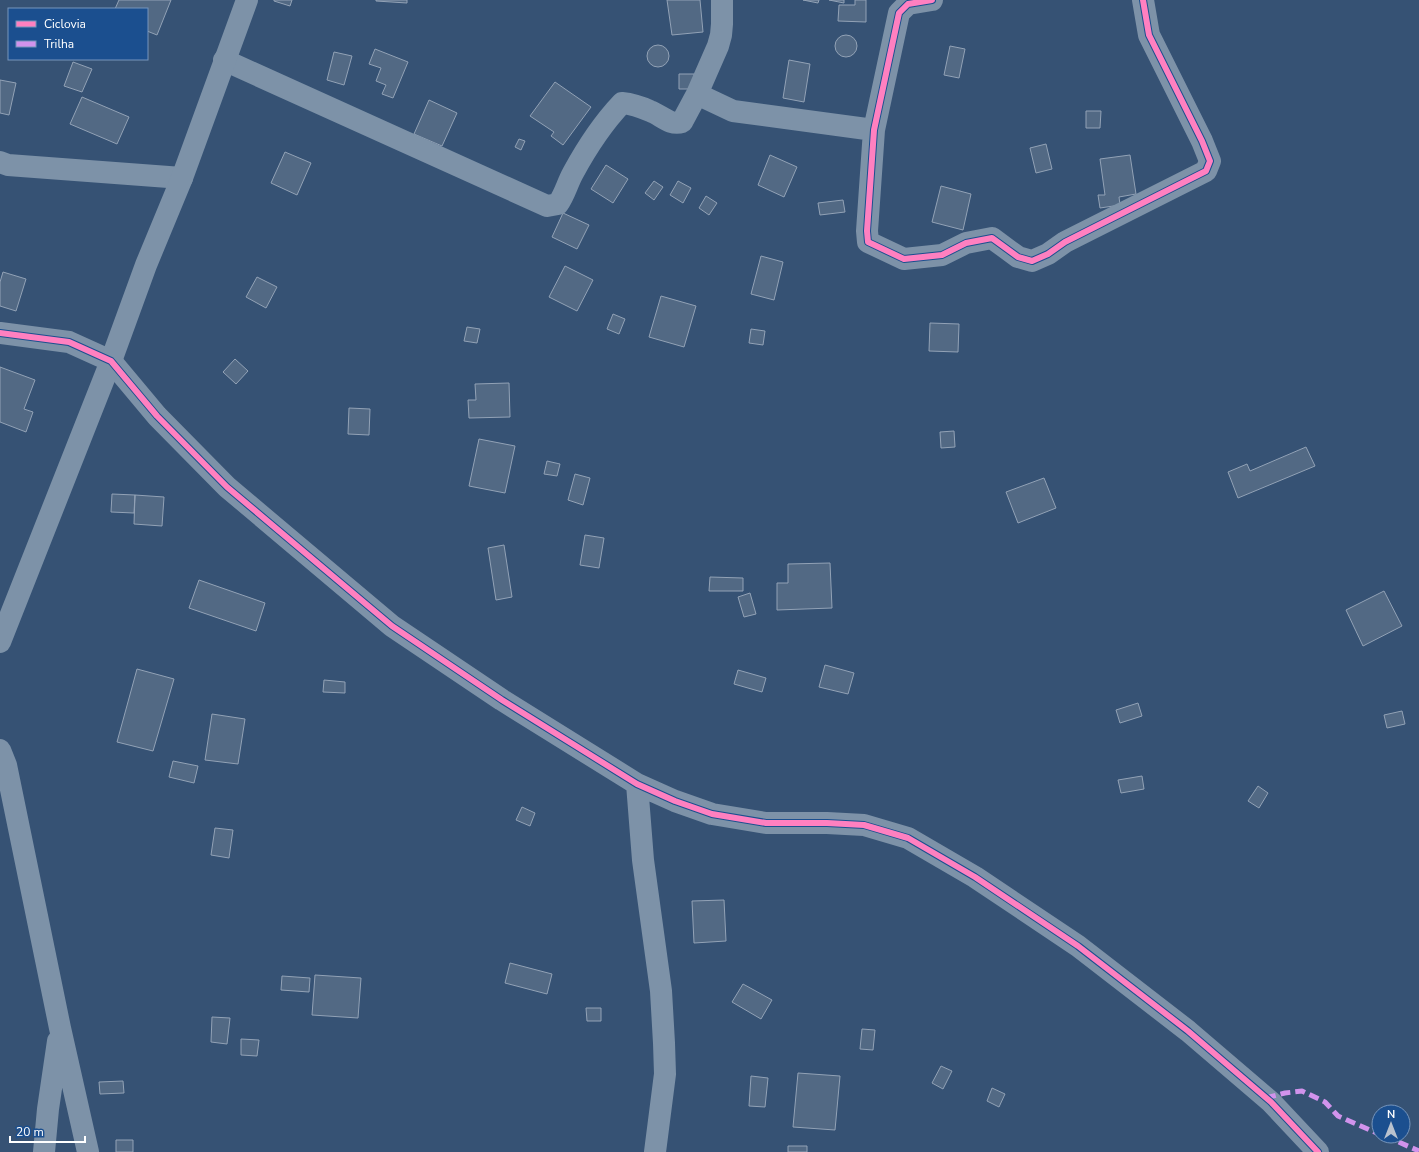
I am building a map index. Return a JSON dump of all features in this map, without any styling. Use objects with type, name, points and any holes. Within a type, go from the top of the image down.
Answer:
[{"type":"street","points":[[0,642],[111,361],[146,265],[182,178],[247,0]]},
{"type":"street","points":[[224,60],[547,206],[558,204],[572,174],[587,149],[613,112],[622,103],[631,104],[651,111],[669,122],[677,124],[682,122],[697,94],[718,46],[721,35],[722,0]]},
{"type":"street","points":[[932,0],[908,4],[899,13],[874,130],[867,231],[868,242],[904,260],[942,255],[966,243],[992,238],[1018,257],[1032,261],[1048,254],[1065,242],[1206,171],[1210,161],[1149,35],[1143,0]]},
{"type":"street","points":[[697,94],[734,111],[874,130]]},
{"type":"street","points":[[0,162],[8,165],[182,178]]},
{"type":"street","points":[[0,333],[69,342],[111,361],[157,416],[227,487],[392,626],[502,700],[637,784],[712,814],[766,823],[827,822],[864,825],[908,838],[975,877],[1078,946],[1188,1031],[1271,1102],[1318,1152]]},
{"type":"street","points":[[0,750],[6,765],[60,1028],[88,1152]]},
{"type":"street","points":[[637,784],[643,860],[661,991],[664,1043],[665,1074],[655,1152]]},
{"type":"street","points":[[44,1152],[48,1109],[60,1028]]},
{"type":"building","points":[[119,0],[171,0],[157,35],[148,31],[148,8],[115,8]]},
{"type":"building","points":[[274,0],[292,0],[290,6]]},
{"type":"building","points":[[407,0],[407,3],[376,1]]},
{"type":"building","points":[[667,0],[700,0],[703,32],[672,35]]},
{"type":"building","points":[[803,0],[819,0],[818,3]]},
{"type":"building","points":[[829,0],[844,0],[844,3]]},
{"type":"building","points":[[855,0],[866,0],[866,22],[838,21],[839,5],[855,5]]},
{"type":"building","points":[[846,35],[854,38],[857,46],[854,54],[846,57],[838,54],[835,46],[838,38]]},
{"type":"building","points":[[658,45],[666,48],[669,56],[666,64],[658,67],[650,64],[647,56],[650,48]]},
{"type":"building","points":[[950,46],[965,49],[959,78],[944,75]]},
{"type":"building","points":[[375,49],[408,62],[393,98],[382,94],[386,85],[376,81],[381,68],[369,64]]},
{"type":"building","points":[[334,52],[352,56],[344,85],[327,80]]},
{"type":"building","points":[[789,60],[810,64],[804,102],[783,98]]},
{"type":"building","points":[[73,62],[92,69],[82,92],[64,86]]},
{"type":"building","points":[[679,74],[694,74],[694,89],[679,89]]},
{"type":"building","points":[[0,80],[16,83],[9,115],[0,113]]},
{"type":"building","points":[[555,82],[591,107],[563,145],[551,136],[554,132],[530,116]]},
{"type":"building","points":[[82,97],[129,117],[117,144],[70,124]]},
{"type":"building","points":[[429,100],[457,113],[442,146],[414,134]]},
{"type":"building","points":[[1086,111],[1101,111],[1100,128],[1086,128]]},
{"type":"building","points":[[519,139],[525,141],[521,150],[515,147]]},
{"type":"building","points":[[1046,144],[1052,169],[1036,173],[1030,148]]},
{"type":"building","points":[[285,152],[311,163],[297,195],[271,183]]},
{"type":"building","points":[[770,155],[797,167],[784,197],[758,185]]},
{"type":"building","points":[[1130,155],[1136,194],[1119,197],[1120,205],[1100,208],[1098,195],[1105,195],[1100,159]]},
{"type":"building","points":[[606,165],[628,179],[613,203],[591,189]]},
{"type":"building","points":[[654,181],[663,187],[654,200],[645,193]]},
{"type":"building","points":[[678,181],[691,188],[683,203],[670,195]]},
{"type":"building","points":[[941,186],[971,194],[963,230],[932,222]]},
{"type":"building","points":[[706,196],[717,203],[709,215],[699,208]]},
{"type":"building","points":[[843,200],[845,212],[820,215],[818,203]]},
{"type":"building","points":[[563,213],[589,225],[577,249],[552,237]]},
{"type":"building","points":[[761,256],[783,262],[774,300],[751,294]]},
{"type":"building","points":[[565,266],[593,280],[577,311],[549,297]]},
{"type":"building","points":[[3,272],[26,279],[16,311],[0,306],[0,282]]},
{"type":"building","points":[[257,277],[277,287],[266,308],[246,297]]},
{"type":"building","points":[[661,296],[696,306],[684,347],[649,337]]},
{"type":"building","points":[[613,314],[625,319],[619,334],[607,329]]},
{"type":"building","points":[[930,323],[959,324],[958,352],[929,351]]},
{"type":"building","points":[[467,327],[480,329],[477,343],[464,341]]},
{"type":"building","points":[[751,329],[765,331],[763,345],[749,343]]},
{"type":"building","points":[[235,359],[248,371],[236,384],[223,372]]},
{"type":"building","points":[[0,367],[35,380],[24,409],[33,412],[26,432],[0,422]]},
{"type":"building","points":[[509,383],[510,417],[469,418],[468,400],[476,400],[475,384]]},
{"type":"building","points":[[349,408],[370,409],[369,435],[348,434]]},
{"type":"building","points":[[954,431],[955,447],[941,448],[940,432]]},
{"type":"building","points":[[479,439],[515,446],[505,493],[469,486]]},
{"type":"building","points":[[1306,447],[1315,466],[1238,498],[1228,472],[1247,464],[1250,471]]},
{"type":"building","points":[[547,461],[560,464],[557,476],[544,474]]},
{"type":"building","points":[[575,474],[590,478],[583,505],[568,500]]},
{"type":"building","points":[[1044,478],[1056,508],[1018,523],[1006,492]]},
{"type":"building","points":[[112,494],[135,495],[134,513],[111,512]]},
{"type":"building","points":[[135,495],[164,497],[162,526],[134,524]]},
{"type":"building","points":[[585,535],[604,538],[599,568],[580,565]]},
{"type":"building","points":[[504,545],[512,597],[496,600],[488,548]]},
{"type":"building","points":[[830,563],[832,608],[777,610],[777,583],[788,583],[788,564]]},
{"type":"building","points":[[710,577],[743,578],[743,591],[709,591]]},
{"type":"building","points":[[199,580],[265,603],[256,631],[189,608]]},
{"type":"building","points":[[1384,591],[1402,626],[1363,646],[1346,610]]},
{"type":"building","points":[[750,593],[756,614],[744,617],[738,597]]},
{"type":"building","points":[[825,665],[854,673],[848,694],[819,687]]},
{"type":"building","points":[[137,669],[174,679],[153,751],[117,742]]},
{"type":"building","points":[[738,670],[766,678],[762,692],[734,684]]},
{"type":"building","points":[[324,680],[345,682],[345,693],[323,692]]},
{"type":"building","points":[[1138,703],[1142,716],[1120,723],[1116,710]]},
{"type":"building","points":[[1402,711],[1405,724],[1387,728],[1384,715]]},
{"type":"building","points":[[212,714],[245,719],[238,764],[205,760]]},
{"type":"building","points":[[173,761],[198,766],[194,783],[169,777]]},
{"type":"building","points":[[1142,776],[1144,789],[1121,793],[1118,780]]},
{"type":"building","points":[[1258,786],[1268,793],[1259,808],[1248,801]]},
{"type":"building","points":[[522,807],[535,813],[530,826],[516,820]]},
{"type":"building","points":[[215,828],[233,830],[229,858],[211,855]]},
{"type":"building","points":[[724,900],[726,941],[694,943],[692,901]]},
{"type":"building","points":[[510,963],[552,974],[547,994],[505,983]]},
{"type":"building","points":[[315,975],[361,978],[358,1018],[312,1015]]},
{"type":"building","points":[[282,976],[310,978],[309,992],[281,990]]},
{"type":"building","points":[[743,984],[772,1000],[761,1019],[732,1002]]},
{"type":"building","points":[[586,1008],[601,1008],[601,1021],[587,1021]]},
{"type":"building","points":[[212,1017],[230,1018],[227,1044],[211,1042]]},
{"type":"building","points":[[862,1029],[875,1030],[873,1050],[860,1049]]},
{"type":"building","points":[[241,1039],[259,1040],[257,1056],[241,1055]]},
{"type":"building","points":[[941,1066],[952,1071],[943,1089],[932,1083]]},
{"type":"building","points":[[798,1073],[840,1076],[835,1130],[793,1127]]},
{"type":"building","points":[[751,1076],[768,1078],[765,1107],[749,1106]]},
{"type":"building","points":[[123,1081],[124,1093],[100,1094],[99,1082]]},
{"type":"building","points":[[992,1088],[1005,1094],[999,1107],[987,1101]]},
{"type":"building","points":[[116,1140],[133,1140],[133,1152],[116,1152]]},
{"type":"building","points":[[788,1146],[807,1146],[807,1152],[788,1152]]},
{"type":"marked path","points":[[1266,1098],[1285,1093],[1302,1091],[1325,1102],[1338,1116],[1371,1130]]},
{"type":"marked path","points":[[1403,1144],[1419,1151]]},
{"type":"cycle path","points":[[932,0],[908,4],[899,13],[874,130],[867,231],[868,242],[904,259],[942,255],[966,243],[992,238],[1018,257],[1032,261],[1048,254],[1065,242],[1206,171],[1210,161],[1202,141],[1149,35],[1143,0]]},
{"type":"cycle path","points":[[0,333],[69,342],[111,361],[157,416],[227,487],[392,626],[502,700],[637,784],[675,801],[712,814],[766,823],[827,823],[864,825],[908,838],[975,877],[1078,946],[1188,1031],[1271,1102],[1318,1152]]}]
